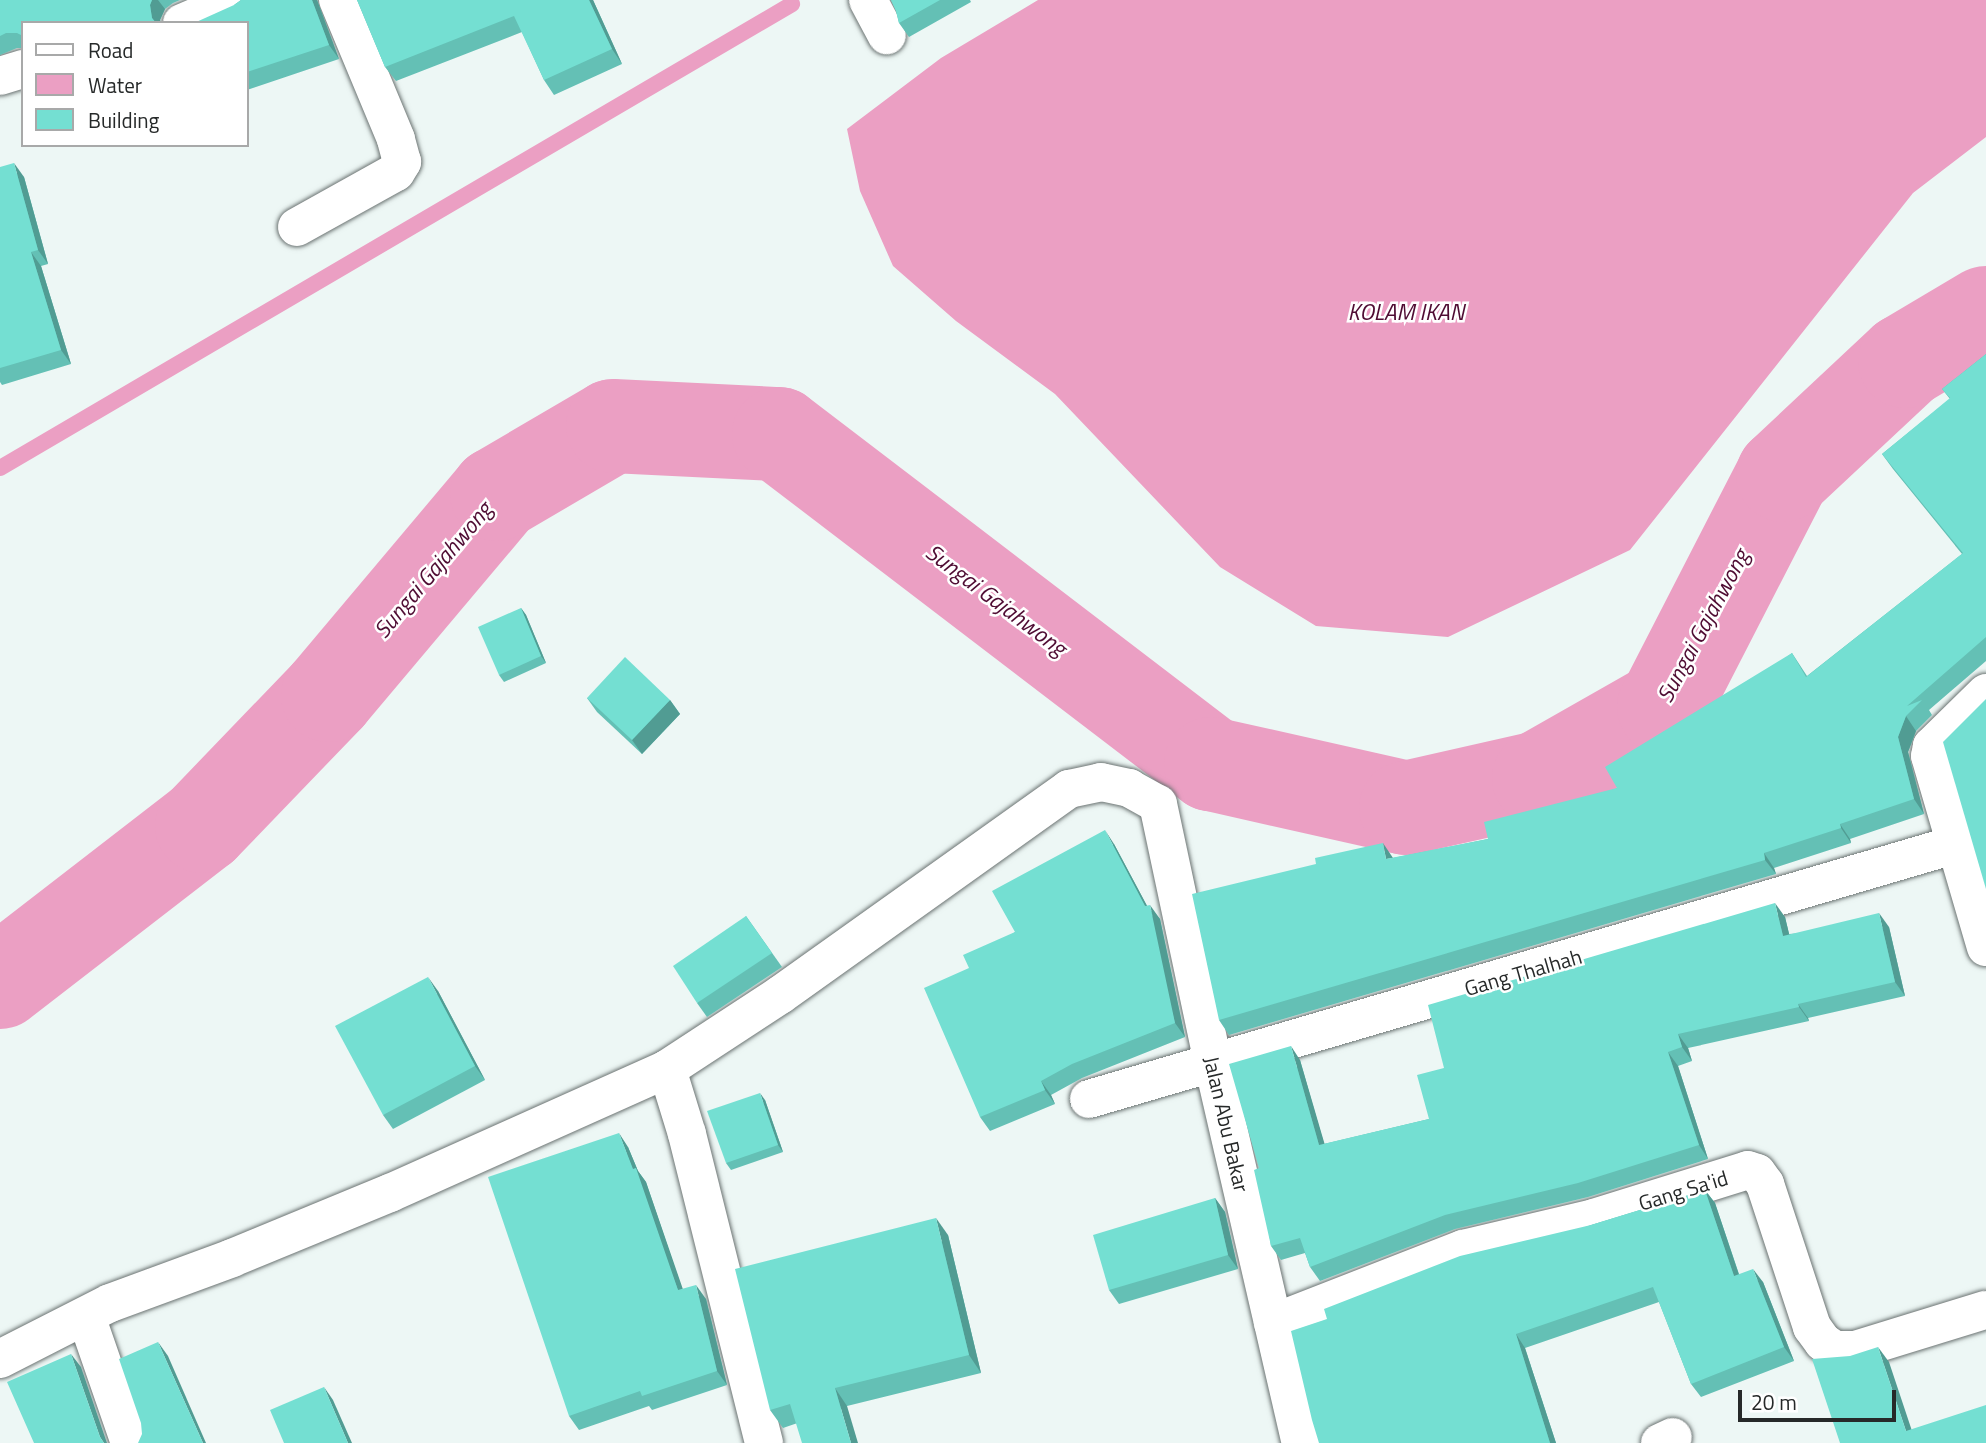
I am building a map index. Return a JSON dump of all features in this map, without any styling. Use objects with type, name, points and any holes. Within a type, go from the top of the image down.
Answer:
[{"type":"street","points":[[187,21],[236,0]]},
{"type":"street","points":[[297,227],[396,172],[402,162],[396,139],[338,0]]},
{"type":"street","points":[[868,0],[887,35]]},
{"type":"street","points":[[0,76],[21,70]]},
{"type":"street","points":[[1986,694],[1932,746],[1930,756],[1986,947]]},
{"type":"street","name":"Jalan Abu Bakar","points":[[667,1069],[780,995],[1069,789],[1101,782],[1129,788],[1158,804],[1213,1063],[1301,1443]]},
{"type":"street","name":"Gang Thalhah","points":[[1089,1099],[1957,844]]},
{"type":"street","points":[[0,1359],[110,1303],[232,1258],[390,1193],[667,1069],[687,1134],[764,1443]]},
{"type":"street","name":"Gang Sa'id","points":[[1273,1323],[1464,1249],[1594,1218],[1748,1170],[1757,1173],[1765,1184],[1812,1327],[1823,1342],[1835,1350],[1855,1350],[1986,1311]]},
{"type":"street","points":[[86,1316],[130,1443]]},
{"type":"water","name":"KOLAM IKAN","points":[[1038,0],[1986,0],[1986,137],[1913,193],[1630,550],[1448,637],[1316,626],[1220,567],[1055,394],[956,321],[893,266],[860,191],[847,129],[941,58]]},
{"type":"building","points":[[0,0],[152,0],[150,5],[154,21],[21,21],[21,35],[6,33],[0,36]]},
{"type":"building","points":[[241,0],[312,0],[329,45],[248,72],[248,21],[198,21]]},
{"type":"building","points":[[357,0],[589,0],[612,49],[544,80],[514,16],[385,67]]},
{"type":"building","points":[[891,0],[940,0],[899,23]]},
{"type":"building","points":[[14,163],[38,250],[31,252],[61,350],[0,368],[0,167]]},
{"type":"building","points":[[1986,354],[1986,637],[1907,706],[1922,700],[1906,716],[1898,737],[1914,799],[1840,824],[1841,828],[1764,853],[1765,860],[1219,1020],[1192,894],[1316,864],[1315,858],[1383,843],[1386,859],[1488,839],[1484,822],[1617,788],[1605,767],[1792,653],[1806,677],[1963,553],[1882,454],[1950,398],[1942,389]]},
{"type":"building","points":[[521,608],[541,656],[499,675],[478,627]]},
{"type":"building","points":[[625,657],[670,700],[632,740],[587,698]]},
{"type":"building","points":[[1986,699],[1986,889],[1943,742]]},
{"type":"building","points":[[1105,830],[1145,906],[1150,905],[1175,1023],[1072,1064],[1041,1081],[1045,1090],[980,1117],[924,988],[969,968],[963,955],[1015,932],[992,891]]},
{"type":"building","points":[[1775,903],[1783,936],[1879,913],[1895,982],[1678,1034],[1682,1047],[1668,1052],[1699,1145],[1578,1183],[1445,1215],[1310,1267],[1300,1238],[1271,1246],[1254,1170],[1259,1168],[1229,1064],[1291,1046],[1319,1145],[1429,1119],[1417,1075],[1444,1068],[1428,1005]]},
{"type":"building","points":[[746,916],[772,953],[697,1003],[673,966]]},
{"type":"building","points":[[428,977],[475,1066],[383,1115],[335,1026]]},
{"type":"building","points":[[760,1093],[778,1145],[726,1163],[707,1111]]},
{"type":"building","points":[[619,1133],[633,1169],[636,1168],[678,1290],[696,1285],[717,1371],[642,1396],[640,1391],[569,1416],[488,1177]]},
{"type":"building","points":[[1705,1190],[1734,1276],[1753,1269],[1784,1347],[1691,1384],[1653,1287],[1516,1334],[1550,1443],[1319,1443],[1291,1331],[1327,1319],[1324,1309],[1460,1256],[1591,1225]]},
{"type":"building","points":[[1215,1198],[1228,1255],[1109,1290],[1093,1235]]},
{"type":"building","points":[[936,1218],[969,1355],[835,1388],[851,1443],[802,1443],[790,1404],[770,1410],[735,1269]]},
{"type":"building","points":[[158,1342],[203,1443],[138,1443],[142,1434],[141,1423],[119,1359]]},
{"type":"building","points":[[1878,1347],[1906,1431],[1986,1405],[1986,1443],[1840,1443],[1812,1359],[1850,1356]]},
{"type":"building","points":[[71,1354],[104,1443],[34,1443],[7,1382]]},
{"type":"building","points":[[324,1387],[348,1443],[284,1443],[270,1410]]},
{"type":"waterway","points":[[0,468],[792,4]]},
{"type":"waterway","name":"Sungai Gajahwong","points":[[0,982],[202,826],[328,695],[497,494],[613,426],[779,434],[1211,764],[1406,808],[1539,778],[1664,707],[1783,475],[1905,361],[1986,313]]}]
